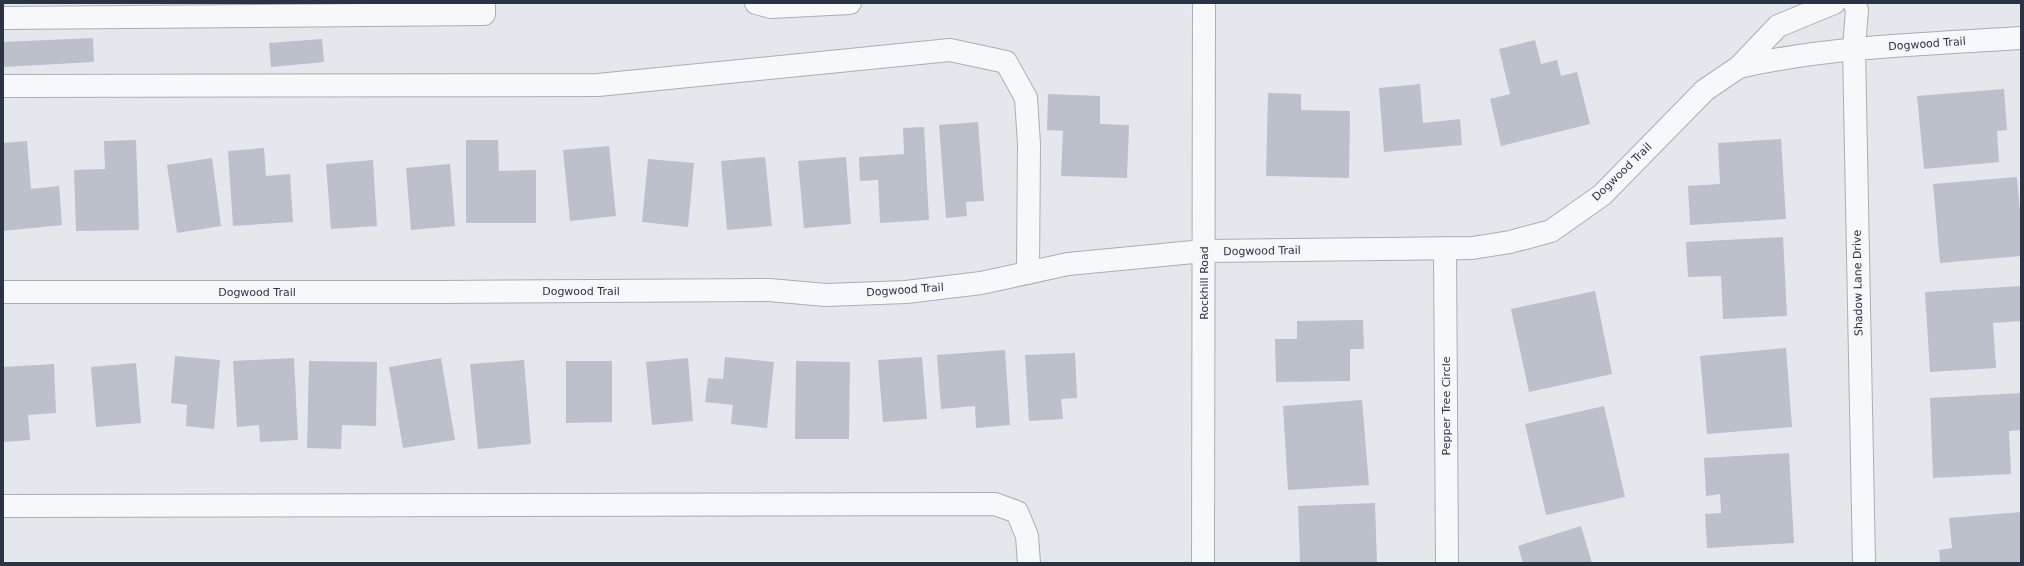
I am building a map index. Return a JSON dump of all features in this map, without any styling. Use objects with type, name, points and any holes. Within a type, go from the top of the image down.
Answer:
[{"type":"street","points":[[3,18],[484,14],[484,3]]},
{"type":"street","points":[[756,3],[771,7],[850,3]]},
{"type":"street","name":"Rockhill Road","points":[[1203,563],[1204,3]]},
{"type":"street","name":"Dogwood Trail","points":[[3,292],[769,290],[826,295],[906,292],[981,283],[1068,264],[1204,251],[1472,248],[1510,242],[1551,231],[1602,195],[1705,90],[1739,67],[1778,26],[1834,3]]},
{"type":"street","name":"Shadow Lane Drive","points":[[1854,3],[1857,10],[1854,48],[1864,563]]},
{"type":"street","name":"Dogwood Trail","points":[[1739,67],[1776,59],[1854,48],[2021,38]]},
{"type":"street","points":[[3,86],[598,85],[950,50],[1006,62],[1026,98],[1029,144],[1028,272]]},
{"type":"street","name":"Pepper Tree Circle","points":[[1445,249],[1447,563]]},
{"type":"street","points":[[3,506],[995,504],[1018,512],[1027,536],[1029,563]]},
{"type":"building","points":[[93,38],[94,62],[3,67],[3,42]]},
{"type":"building","points":[[322,39],[324,62],[271,67],[269,43]]},
{"type":"building","points":[[1535,40],[1541,64],[1557,60],[1561,76],[1577,72],[1590,124],[1501,146],[1490,99],[1510,94],[1499,49]]},
{"type":"building","points":[[1420,84],[1423,123],[1460,119],[1462,145],[1384,152],[1379,88]]},
{"type":"building","points":[[2004,89],[2007,130],[1997,131],[1999,162],[1924,169],[1917,96]]},
{"type":"building","points":[[1268,93],[1301,94],[1301,110],[1350,111],[1349,178],[1266,176]]},
{"type":"building","points":[[1048,94],[1100,96],[1100,124],[1129,125],[1127,178],[1061,176],[1063,131],[1047,130]]},
{"type":"building","points":[[978,122],[984,201],[966,202],[967,216],[946,218],[939,125]]},
{"type":"building","points":[[924,127],[929,220],[880,223],[878,180],[860,181],[859,157],[904,154],[903,128]]},
{"type":"building","points":[[1781,139],[1786,219],[1690,225],[1688,186],[1720,184],[1718,143]]},
{"type":"building","points":[[136,140],[139,230],[76,231],[74,170],[105,169],[104,141]]},
{"type":"building","points":[[466,140],[498,140],[499,171],[536,170],[536,223],[466,223]]},
{"type":"building","points":[[27,141],[31,189],[59,186],[62,225],[3,231],[3,143]]},
{"type":"building","points":[[609,146],[616,216],[570,221],[563,150]]},
{"type":"building","points":[[264,148],[266,176],[290,174],[293,222],[233,226],[228,151]]},
{"type":"building","points":[[765,157],[772,226],[727,230],[721,161]]},
{"type":"building","points":[[846,157],[851,224],[804,228],[798,161]]},
{"type":"building","points":[[212,158],[221,226],[177,233],[167,165]]},
{"type":"building","points":[[648,159],[694,163],[688,227],[642,222]]},
{"type":"building","points":[[373,160],[377,226],[331,229],[326,164]]},
{"type":"building","points":[[450,164],[455,226],[411,230],[406,168]]},
{"type":"building","points":[[2017,177],[2021,223],[2021,256],[1940,263],[1933,184]]},
{"type":"building","points":[[1783,237],[1787,316],[1723,319],[1721,276],[1688,277],[1686,242]]},
{"type":"building","points":[[2021,286],[2021,321],[1993,323],[1996,368],[1930,372],[1925,292]]},
{"type":"building","points":[[1595,291],[1612,374],[1529,392],[1511,309]]},
{"type":"building","points":[[1363,320],[1364,349],[1350,349],[1350,381],[1276,382],[1275,339],[1297,339],[1297,321]]},
{"type":"building","points":[[1786,348],[1792,427],[1707,434],[1700,356]]},
{"type":"building","points":[[1005,350],[1010,425],[976,428],[975,406],[941,409],[937,355]]},
{"type":"building","points":[[1075,353],[1077,398],[1061,399],[1063,419],[1029,421],[1025,355]]},
{"type":"building","points":[[175,356],[220,360],[214,429],[186,426],[187,405],[171,403]]},
{"type":"building","points":[[725,357],[774,362],[767,428],[731,424],[733,405],[705,402],[708,378],[723,379]]},
{"type":"building","points":[[922,357],[927,419],[883,422],[878,360]]},
{"type":"building","points":[[294,358],[298,440],[260,442],[259,425],[237,427],[233,361]]},
{"type":"building","points":[[441,358],[455,440],[403,448],[389,367]]},
{"type":"building","points":[[688,358],[693,421],[652,425],[646,362]]},
{"type":"building","points":[[524,360],[531,444],[478,449],[470,364]]},
{"type":"building","points":[[309,361],[377,362],[376,426],[342,425],[341,449],[307,448]]},
{"type":"building","points":[[566,361],[612,361],[612,422],[566,423]]},
{"type":"building","points":[[796,361],[850,362],[849,439],[795,439]]},
{"type":"building","points":[[136,363],[141,423],[96,427],[91,367]]},
{"type":"building","points":[[54,364],[56,413],[28,415],[30,440],[3,442],[3,367]]},
{"type":"building","points":[[2021,393],[2021,430],[2009,431],[2011,474],[1933,478],[1930,398]]},
{"type":"building","points":[[1362,400],[1369,485],[1288,490],[1283,406]]},
{"type":"building","points":[[1604,406],[1625,497],[1546,515],[1525,424]]},
{"type":"building","points":[[1789,453],[1794,543],[1707,548],[1705,514],[1721,513],[1720,494],[1706,496],[1704,458]]},
{"type":"building","points":[[1375,503],[1377,563],[1300,563],[1298,506]]},
{"type":"building","points":[[2021,512],[2021,563],[1940,563],[1939,550],[1952,548],[1949,518]]},
{"type":"building","points":[[1581,526],[1592,563],[1523,563],[1518,546]]}]
